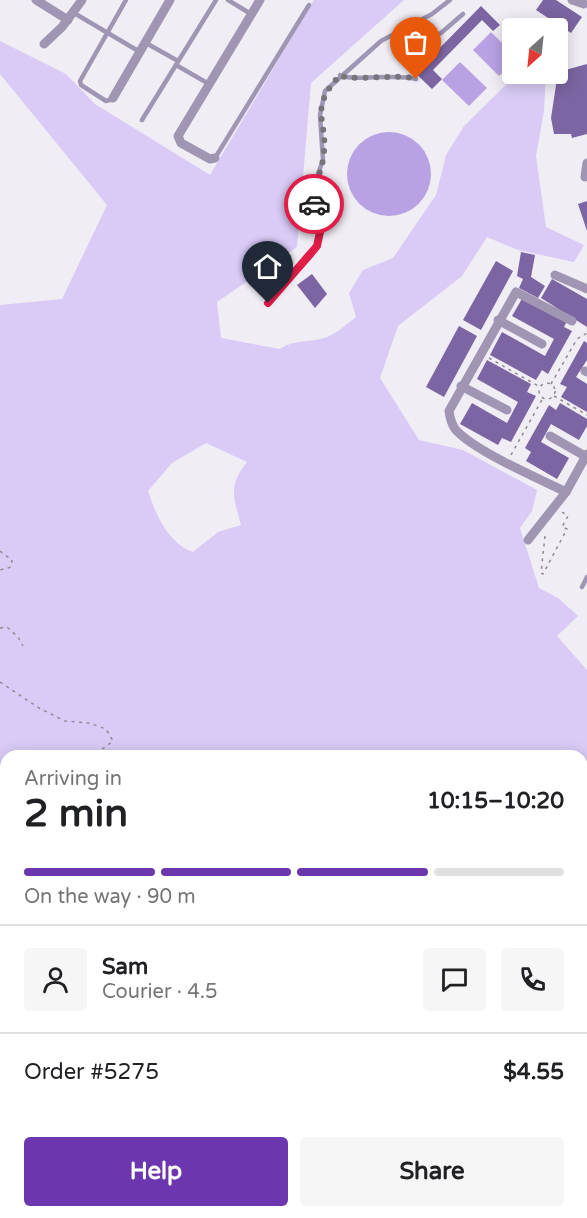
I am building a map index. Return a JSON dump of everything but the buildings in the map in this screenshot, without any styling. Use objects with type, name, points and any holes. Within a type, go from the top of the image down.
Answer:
[{"type":"street","points":[[36,0],[71,16]]},
{"type":"street","points":[[44,44],[71,16],[82,0]]},
{"type":"street","points":[[113,98],[170,0]]},
{"type":"street","points":[[215,158],[210,159],[178,141],[209,84],[260,0]]},
{"type":"street","points":[[572,0],[584,4]]},
{"type":"street","points":[[587,163],[587,176]]},
{"type":"street","points":[[555,275],[587,289]]},
{"type":"street","points":[[567,492],[482,448],[454,428],[449,411],[516,291],[572,321]]},
{"type":"street","points":[[498,320],[542,344]]},
{"type":"street","points":[[461,386],[507,410]]},
{"type":"street","points":[[528,540],[567,492],[586,455],[550,436]]},
{"type":"lane","points":[[113,98],[106,101],[81,85],[81,80],[126,0]]},
{"type":"lane","points":[[142,120],[216,0]]},
{"type":"lane","points":[[228,0],[251,14]]},
{"type":"lane","points":[[268,303],[312,255],[320,239],[313,188],[323,160],[321,102],[325,91],[340,75],[381,41],[450,0]]},
{"type":"lane","points":[[215,158],[309,5]]},
{"type":"lane","points":[[416,22],[425,36],[431,39],[463,14]]},
{"type":"lane","points":[[71,16],[140,52]]},
{"type":"lane","points":[[146,43],[209,84]]},
{"type":"lane","points":[[340,75],[350,78],[401,75],[416,79]]},
{"type":"lane","points":[[582,587],[587,577]]},
{"type":"path","points":[[551,384],[577,339],[587,333]]},
{"type":"path","points":[[480,353],[540,387]]},
{"type":"path","points":[[540,387],[551,384]]},
{"type":"path","points":[[551,384],[555,389],[554,396]]},
{"type":"path","points":[[540,387],[540,394],[543,398]]},
{"type":"path","points":[[507,461],[543,398],[554,396],[587,415]]},
{"type":"path","points":[[546,517],[541,573],[543,574],[567,529],[562,527],[568,516],[554,508]]},
{"type":"path","points":[[0,551],[12,560],[10,567],[0,570]]},
{"type":"path","points":[[0,628],[7,627],[23,646]]},
{"type":"path","points":[[0,682],[39,708],[66,722],[89,723],[106,729],[113,741],[101,750]]},
{"type":"shaded area","points":[[314,0],[404,0],[311,83],[297,247],[217,302],[221,338],[280,349],[291,344],[327,337],[356,317],[349,293],[363,270],[393,258],[436,195],[446,155],[464,126],[507,84],[545,84],[544,111],[536,156],[546,227],[584,245],[574,262],[518,250],[487,237],[462,276],[398,326],[380,378],[419,440],[463,450],[537,490],[532,511],[520,528],[539,588],[558,598],[578,616],[557,636],[587,670],[587,750],[0,750],[0,305],[62,299],[107,205],[0,74],[0,41],[66,74],[95,104],[210,175]],"holes":[[[206,443],[247,462],[237,478],[234,499],[241,525],[218,532],[193,552],[177,542],[164,527],[148,491],[172,463]]]},
{"type":"shaded area","points":[[491,32],[502,43],[502,73],[499,76],[473,50]]},
{"type":"shaded area","points":[[460,62],[487,88],[469,106],[442,80]]},
{"type":"shaded area","points":[[381,132],[397,132],[413,139],[424,150],[431,166],[428,190],[419,204],[397,216],[381,216],[365,209],[354,198],[347,182],[347,166],[354,150],[365,139]]},
{"type":"way so far","points":[[314,204],[313,188],[323,160],[324,147],[320,115],[325,91],[340,75],[343,78],[350,78],[401,75],[416,79]]},
{"type":"route","points":[[268,303],[312,255],[317,246],[320,232],[314,204]]}]
